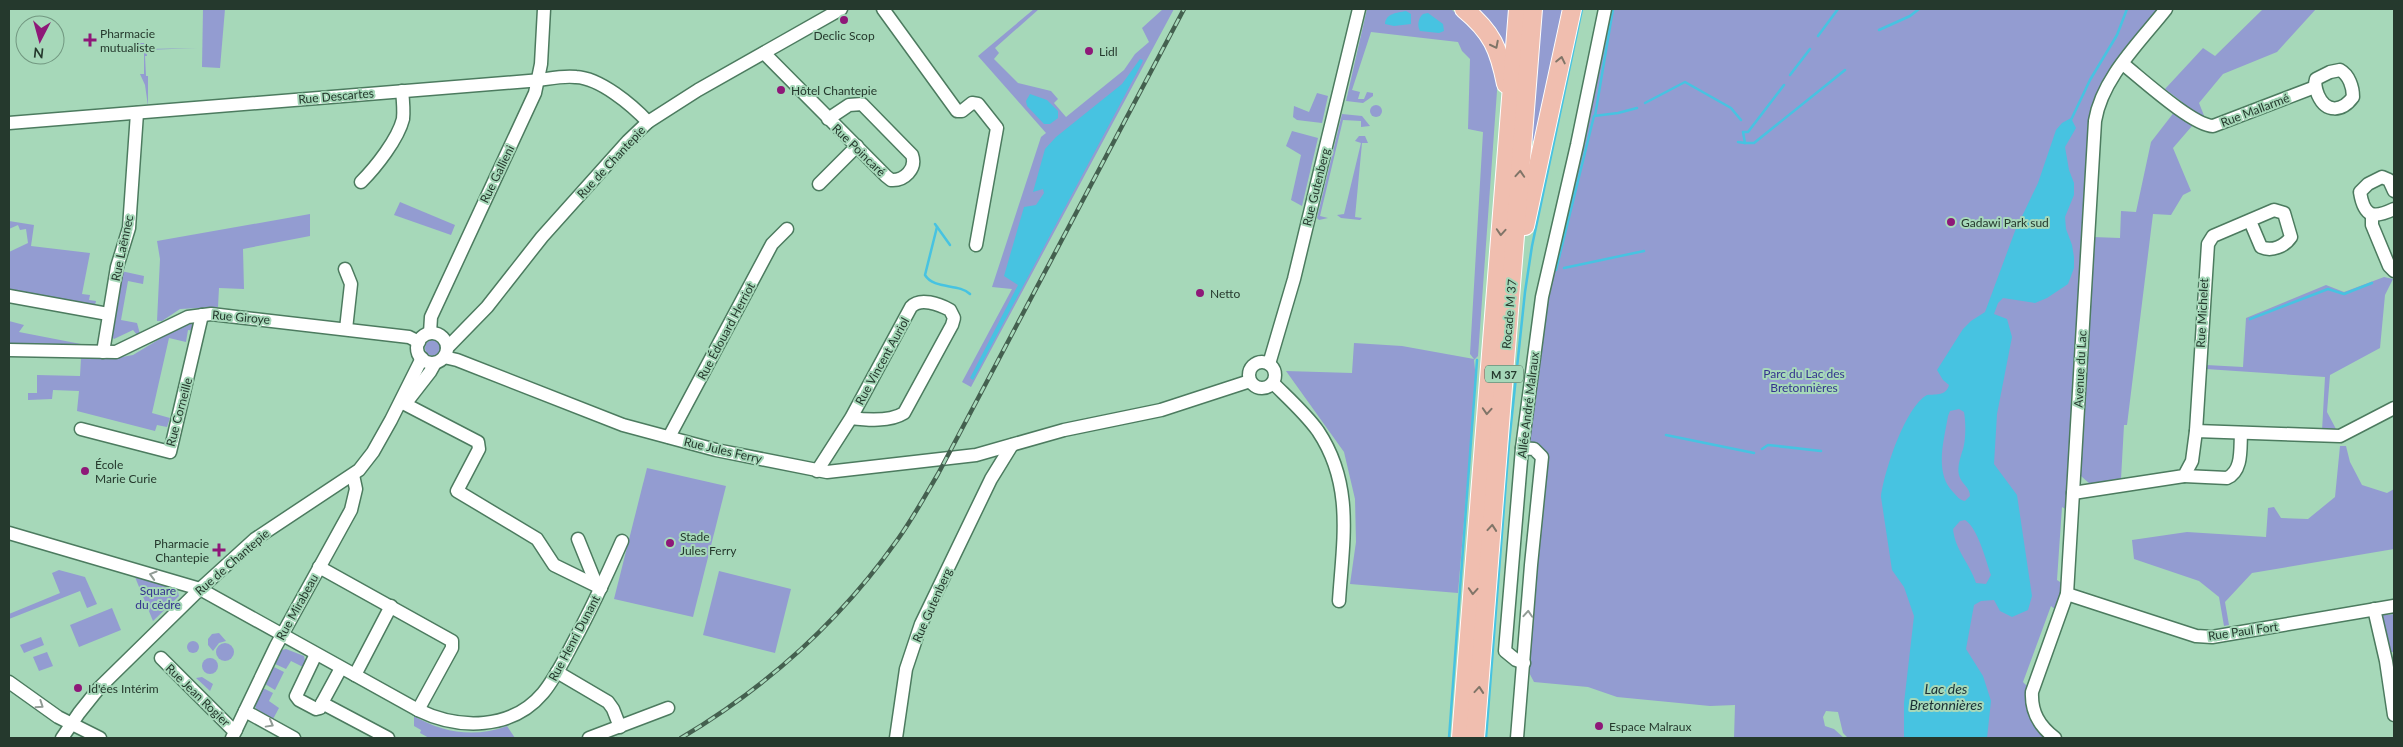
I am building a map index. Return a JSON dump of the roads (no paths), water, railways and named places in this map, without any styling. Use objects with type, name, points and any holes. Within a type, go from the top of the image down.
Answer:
[{"type":"highway","name":"M 37","points":[[1464,9],[1482,25],[1494,41],[1511,96]]},
{"type":"highway","name":"Rocade M 37","points":[[1461,738],[1518,9]]},
{"type":"highway","name":"Rocade M 37","points":[[1475,738],[1533,9]]},
{"type":"highway","name":"M 37","points":[[1511,289],[1572,9]]},
{"type":"street","name":"Rue Gallieni","points":[[430,333],[431,317],[535,93],[538,80],[544,9]]},
{"type":"street","name":"Rue de Chantepie","points":[[403,402],[487,307],[542,237],[628,140],[648,122],[698,90],[841,9]]},
{"type":"street","points":[[883,9],[957,110],[962,111],[972,103],[978,104],[997,128],[976,246]]},
{"type":"street","name":"Rue Gutenberg","points":[[1269,364],[1295,272],[1360,9]]},
{"type":"street","name":"Allée André Malraux","points":[[1524,663],[1516,660],[1506,651],[1522,448],[1542,297],[1577,145],[1605,9]]},
{"type":"street","name":"Avenue du Lac","points":[[2054,738],[2038,722],[2032,702],[2032,692],[2067,594],[2095,121],[2101,99],[2123,64],[2166,9]]},
{"type":"street","name":"Rue Poincaré","points":[[764,53],[828,119],[891,180],[900,179],[907,175],[914,163],[912,155],[862,104],[849,105],[828,119]]},
{"type":"street","name":"Rue Mallarmé","points":[[2123,64],[2194,120],[2208,126],[2213,126],[2315,87]]},
{"type":"street","name":"Rue Descartes","points":[[9,124],[538,80],[565,76],[589,78],[601,84],[648,122]]},
{"type":"street","points":[[361,182],[376,168],[400,128],[403,117],[402,91]]},
{"type":"street","name":"Rue Laënnec","points":[[103,352],[117,267],[129,228],[137,113]]},
{"type":"street","points":[[819,184],[857,146]]},
{"type":"street","points":[[2394,191],[2389,180],[2382,178],[2361,189],[2361,198],[2367,212],[2372,215],[2379,215],[2394,208]]},
{"type":"street","points":[[2372,215],[2376,234],[2389,266],[2394,271]]},
{"type":"street","name":"Rue Michelet","points":[[2184,476],[2192,461],[2196,431],[2208,244],[2213,236],[2250,221]]},
{"type":"street","name":"Rue Édouard Herriot","points":[[669,437],[772,244],[787,229]]},
{"type":"street","points":[[345,269],[351,284],[346,329]]},
{"type":"street","points":[[9,296],[108,314]]},
{"type":"street","name":"Rue Vincent Auriol","points":[[817,471],[850,418],[911,307],[915,303],[923,301],[950,310],[954,318],[952,325],[904,413],[896,417],[873,420],[850,418]]},
{"type":"street","name":"Rue Giroye","points":[[9,350],[103,352],[127,349],[188,317],[225,314],[409,337],[419,342]]},
{"type":"street","name":"Rue Corneille","points":[[81,429],[170,452],[202,315]]},
{"type":"street","points":[[430,333],[435,333],[444,338],[442,356],[422,358],[418,351],[419,342],[430,333]]},
{"type":"street","name":"Rue Jules Ferry","points":[[442,356],[457,360],[608,420],[716,450],[817,471],[837,472],[976,455],[1012,445]]},
{"type":"street","name":"Rue de Chantepie","points":[[62,738],[99,688],[153,651],[200,589],[262,534],[352,475],[373,452],[403,402],[422,358]]},
{"type":"street","points":[[1250,381],[1249,373],[1253,365],[1261,362],[1269,364],[1275,373],[1273,384]]},
{"type":"street","points":[[1250,381],[1261,388],[1273,384]]},
{"type":"street","points":[[1012,445],[1064,430],[1161,410],[1250,381]]},
{"type":"street","points":[[1273,384],[1317,429],[1331,453],[1341,483],[1345,512],[1339,601]]},
{"type":"street","points":[[403,402],[478,442],[480,449],[457,491],[537,539],[554,565],[599,587]]},
{"type":"street","points":[[2196,431],[2340,436],[2389,411],[2394,422]]},
{"type":"street","points":[[2073,493],[2184,476],[2227,478],[2233,476],[2238,464],[2241,433]]},
{"type":"street","name":"Rue Gutenberg","points":[[896,738],[906,669],[921,624],[992,478],[1012,445]]},
{"type":"street","points":[[1517,738],[1542,457],[1534,449],[1522,448]]},
{"type":"street","points":[[976,455],[987,463],[992,478]]},
{"type":"street","name":"Rue Mirabeau","points":[[234,734],[276,646],[351,510],[356,489],[352,475]]},
{"type":"street","name":"Rue Henri Dunant","points":[[9,533],[200,589],[418,710],[438,719],[459,724],[480,724],[502,720],[535,702],[557,672],[622,541]]},
{"type":"street","points":[[578,539],[599,587]]},
{"type":"street","points":[[319,567],[449,638],[453,645],[418,710]]},
{"type":"street","name":"Rue Paul Fort","points":[[2067,594],[2196,636],[2212,637],[2394,606]]},
{"type":"street","points":[[355,675],[391,606]]},
{"type":"street","points":[[2374,609],[2390,658],[2394,715]]},
{"type":"street","name":"Rue Jean Rogier","points":[[153,651],[231,728],[234,734]]},
{"type":"street","points":[[316,654],[296,696],[299,700],[316,709],[320,708],[341,668]]},
{"type":"street","points":[[557,672],[608,702],[620,727]]},
{"type":"street","points":[[9,682],[72,724],[100,738]]},
{"type":"street","points":[[322,703],[388,738]]},
{"type":"street","points":[[588,738],[668,708]]},
{"type":"street","points":[[245,711],[294,738]]},
{"type":"street","points":[[360,738],[367,727]]},
{"type":"water","points":[[1406,11],[1411,14],[1411,24],[1394,26],[1385,24],[1390,16]]},
{"type":"water","points":[[1428,13],[1443,24],[1444,31],[1439,33],[1420,31],[1419,20],[1423,14]]},
{"type":"water","points":[[1140,59],[1143,60],[1142,63],[973,380],[970,378],[1018,285],[1004,276],[1024,207],[1036,205],[1044,193],[1043,189],[1033,192],[1045,149],[1056,137],[1122,84]]},
{"type":"water","points":[[1030,94],[1047,100],[1058,111],[1058,118],[1050,124],[1044,124],[1027,106],[1026,101]]},
{"type":"water","name":"Lac des Bretonnières","points":[[2071,118],[2076,128],[2065,147],[2069,170],[2074,183],[2074,195],[2065,217],[2066,229],[2072,245],[2074,268],[2068,284],[2047,298],[2035,303],[2003,298],[1998,303],[1994,314],[2007,319],[2012,337],[1997,414],[1994,464],[2017,495],[2032,596],[2028,610],[2012,617],[2000,611],[1994,600],[1981,601],[1974,605],[1966,649],[1983,676],[1991,701],[1987,738],[1904,738],[1904,703],[1914,616],[1904,587],[1892,570],[1881,497],[1886,472],[1897,441],[1911,412],[1927,395],[1941,394],[1948,389],[1949,385],[1943,380],[1937,370],[1963,329],[1985,312],[2015,231],[2038,183],[2056,130],[2062,123]],"holes":[[[1959,409],[1964,412],[1965,427],[1958,472],[1969,490],[1970,496],[1965,501],[1958,498],[1947,484],[1942,466],[1948,416],[1950,411]],[[1965,520],[1970,524],[1978,537],[1987,562],[1991,575],[1986,584],[1976,583],[1954,537],[1953,529],[1960,521]]]},
{"type":"waterway","points":[[1486,738],[1509,443],[1525,292],[1532,246],[1582,9]]},
{"type":"waterway","points":[[1595,116],[1613,9]]},
{"type":"waterway","points":[[1818,36],[1838,9]]},
{"type":"waterway","points":[[1879,30],[1910,16],[1919,9]]},
{"type":"waterway","points":[[2070,122],[2090,80],[2117,35],[2127,9]]},
{"type":"waterway","points":[[1790,75],[1810,49]]},
{"type":"waterway","points":[[1745,143],[1754,143],[1845,70]]},
{"type":"waterway","points":[[1645,103],[1685,82],[1731,108],[1741,120]]},
{"type":"waterway","points":[[1738,142],[1745,143],[1743,132],[1748,132],[1784,85]]},
{"type":"waterway","points":[[1556,270],[1594,116],[1637,108]]},
{"type":"waterway","points":[[935,224],[950,245]]},
{"type":"waterway","points":[[937,227],[925,275],[934,283],[960,288],[970,294]]},
{"type":"waterway","points":[[1564,268],[1644,251]]},
{"type":"waterway","points":[[2250,319],[2328,289],[2344,294],[2372,283]]},
{"type":"waterway","points":[[1449,738],[1477,360]]},
{"type":"waterway","points":[[1666,435],[1754,453]]},
{"type":"waterway","points":[[1762,449],[1768,445],[1821,451]]},
{"type":"railway","points":[[681,738],[743,697],[827,625],[876,569],[903,531],[938,474],[1184,9]]},
{"type":"place","name":"Declic Scop","points":[[844,20]]},
{"type":"place","name":"Pharmacie mutualiste","points":[[90,40]]},
{"type":"place","name":"Lidl","points":[[1089,51]]},
{"type":"place","name":"Hôtel Chantepie","points":[[781,90]]},
{"type":"place","name":"Gadawi Park sud","points":[[1951,222]]},
{"type":"place","name":"Netto","points":[[1200,293]]},
{"type":"place","name":"École Marie Curie","points":[[85,471]]},
{"type":"place","name":"Stade Jules Ferry","points":[[670,543]]},
{"type":"place","name":"Pharmacie Chantepie","points":[[219,550]]},
{"type":"place","name":"Id'ées Intérim","points":[[78,688]]},
{"type":"place","name":"Espace Malraux","points":[[1599,726]]},
{"type":"park label","name":"Parc du Lac des Bretonnières","points":[[1804,380]]},
{"type":"park label","name":"Square du cèdre","points":[[158,597]]}]
